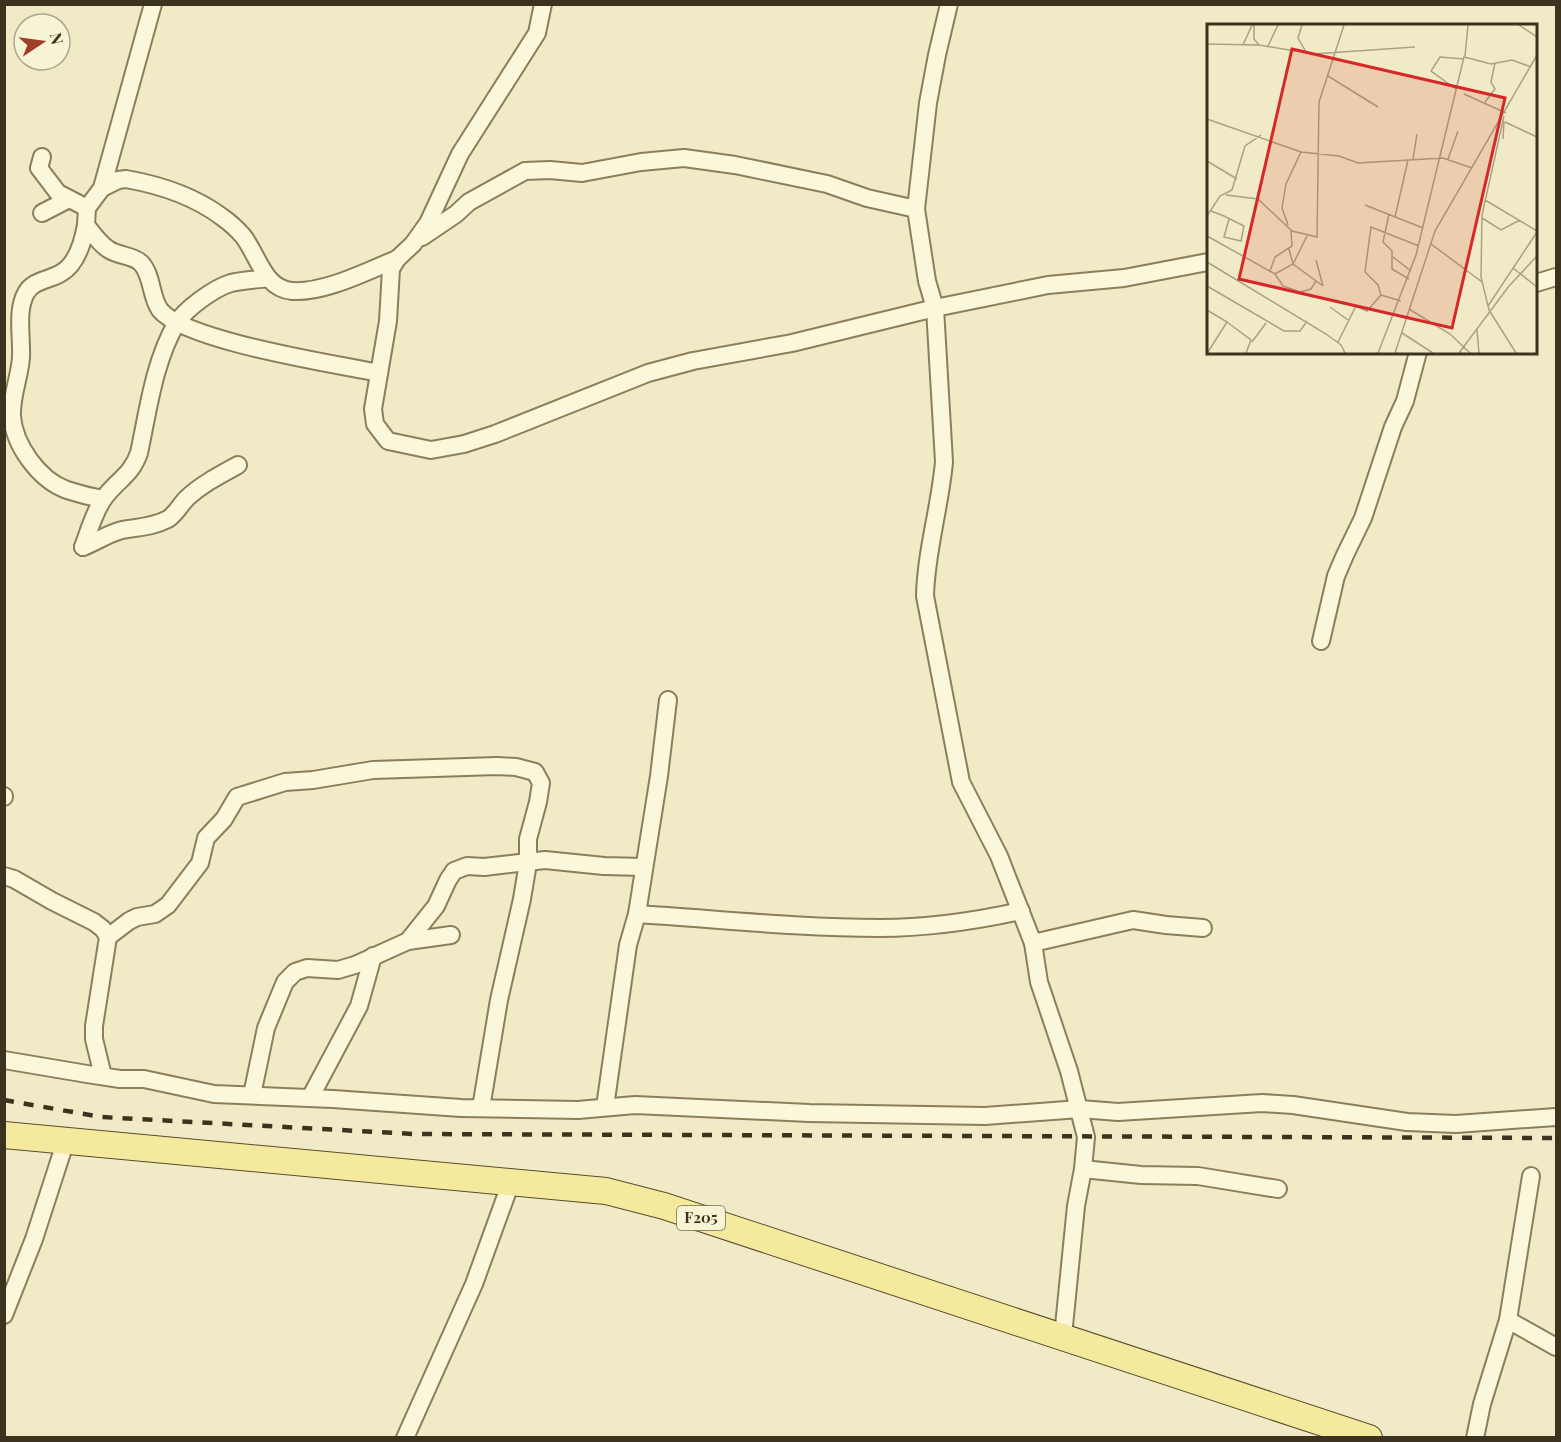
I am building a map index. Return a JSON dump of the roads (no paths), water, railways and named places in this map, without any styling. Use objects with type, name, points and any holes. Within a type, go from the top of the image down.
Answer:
[{"type":"main road","name":"F205","points":[[4,1135],[606,1191],[664,1206],[1369,1437]]},
{"type":"street","points":[[103,499],[66,489],[46,476],[21,446],[15,434],[12,414],[21,358],[22,309],[26,293],[32,284],[64,272],[82,246],[87,217],[102,188],[153,4]]},
{"type":"street","points":[[543,4],[537,33],[460,154],[428,223],[391,269],[388,321],[373,409],[375,423],[388,441],[431,450],[464,444],[495,434],[648,373],[693,361],[792,343],[935,308],[1048,285],[1124,278],[1207,262]]},
{"type":"street","points":[[949,4],[936,55],[928,103],[916,209],[927,281],[935,308],[944,462],[925,570],[925,596],[961,782],[999,856],[1033,943],[1039,982],[1069,1071],[1086,1137],[1076,1206],[1063,1336]]},
{"type":"street","points":[[42,157],[39,168],[58,193],[69,199],[87,217],[108,250],[139,261],[148,273],[160,310],[176,323],[230,342],[379,373]]},
{"type":"street","points":[[412,244],[456,214],[469,202],[525,171],[550,170],[582,173],[641,162],[684,158],[735,165],[817,182],[867,198],[916,209]]},
{"type":"street","points":[[102,188],[118,180],[126,179],[179,193],[197,201],[224,218],[242,235],[268,278],[277,286],[291,291],[310,290],[397,260]]},
{"type":"street","points":[[42,213],[69,199]]},
{"type":"street","points":[[1537,283],[1557,277]]},
{"type":"street","points":[[238,465],[198,489],[169,519],[143,528],[115,533],[83,547],[103,499],[134,466],[158,370],[176,323],[197,302],[216,290],[231,284],[268,278]]},
{"type":"street","points":[[1321,641],[1336,576],[1363,518],[1393,427],[1405,401],[1417,354]]},
{"type":"street","points":[[605,1107],[628,945],[637,914],[659,776],[668,700]]},
{"type":"street","points":[[108,937],[137,916],[155,914],[168,905],[200,862],[206,838],[224,819],[237,797],[285,782],[313,780],[373,770],[497,766],[516,767],[535,772],[541,783],[538,802],[528,839],[528,862],[522,899],[499,1000],[481,1108]]},
{"type":"street","points":[[408,941],[436,906],[454,871],[467,866],[484,867],[552,861],[644,867]]},
{"type":"street","points":[[4,876],[14,879],[52,902],[94,922],[104,929],[108,937],[94,1026],[94,1040],[103,1076]]},
{"type":"street","points":[[637,914],[881,928],[981,920],[1021,911]]},
{"type":"street","points":[[1033,943],[1133,920],[1203,928]]},
{"type":"street","points":[[252,1095],[266,1028],[285,982],[294,972],[307,968],[338,970],[355,965],[408,941],[451,935]]},
{"type":"street","points":[[310,1098],[359,1006],[373,956]]},
{"type":"street","points":[[4,1060],[103,1076],[144,1079],[214,1094],[481,1108],[578,1110],[635,1105],[809,1113],[985,1116],[1080,1109],[1118,1112],[1262,1103],[1293,1105],[1407,1122],[1456,1124],[1555,1112]]},
{"type":"street","points":[[4,1315],[34,1239],[66,1140]]},
{"type":"street","points":[[1083,1168],[1141,1175],[1198,1176],[1278,1189]]},
{"type":"street","points":[[1475,1437],[1482,1404],[1508,1320],[1531,1176]]},
{"type":"street","points":[[405,1437],[474,1284],[511,1182]]},
{"type":"street","points":[[1508,1320],[1557,1347]]},
{"type":"railway","points":[[4,1100],[101,1117],[414,1134],[1556,1138]]}]
